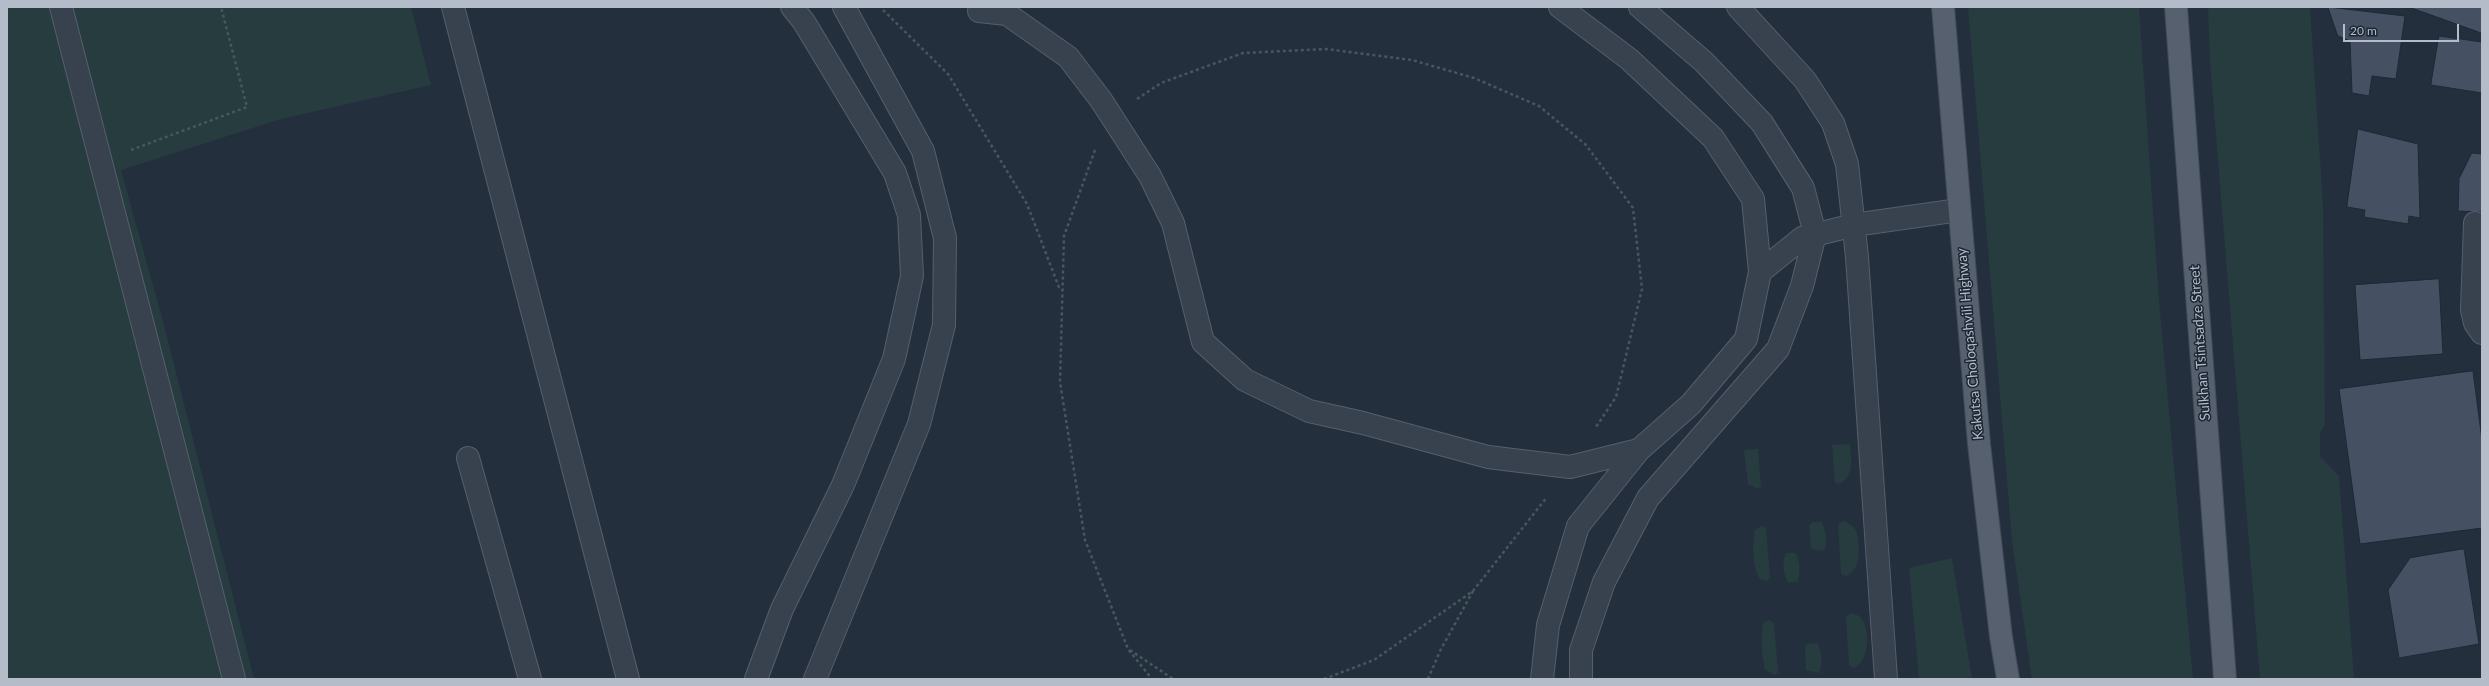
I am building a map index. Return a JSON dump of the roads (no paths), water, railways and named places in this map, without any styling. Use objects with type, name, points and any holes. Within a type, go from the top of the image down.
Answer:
[{"type":"main road","name":"Kakutsa Choloqashvili Highway","points":[[1943,7],[1979,444],[2001,637],[2008,679]]},
{"type":"main road","name":"Sulkhan Tsintsadze Street","points":[[2176,7],[2225,679]]},
{"type":"lane","points":[[61,7],[234,679]]},
{"type":"lane","points":[[453,7],[628,679]]},
{"type":"lane","points":[[756,679],[782,609],[842,485],[894,359],[912,276],[909,215],[895,172],[804,22],[792,7]]},
{"type":"lane","points":[[815,679],[919,424],[944,325],[945,238],[922,152],[844,7]]},
{"type":"lane","points":[[1542,679],[1548,625],[1578,526],[1639,450],[1691,404],[1746,339],[1760,272],[1753,199],[1713,138],[1629,59],[1560,7]]},
{"type":"lane","points":[[1581,679],[1581,650],[1604,582],[1648,498],[1778,349],[1802,286],[1815,234],[1803,188],[1762,123],[1704,62],[1640,7]]},
{"type":"lane","points":[[1738,7],[1804,80],[1833,123],[1847,164],[1854,224],[1886,679]]},
{"type":"lane","points":[[979,11],[1007,14],[1068,57],[1111,116],[1150,176],[1173,223],[1203,342],[1245,380],[1309,411],[1363,423],[1488,457],[1570,467],[1639,450]]},
{"type":"lane","points":[[1760,272],[1802,238],[1854,224],[1959,210]]},
{"type":"lane","points":[[2475,223],[2472,310],[2475,323],[2482,333]]},
{"type":"lane","points":[[468,458],[530,679]]}]
